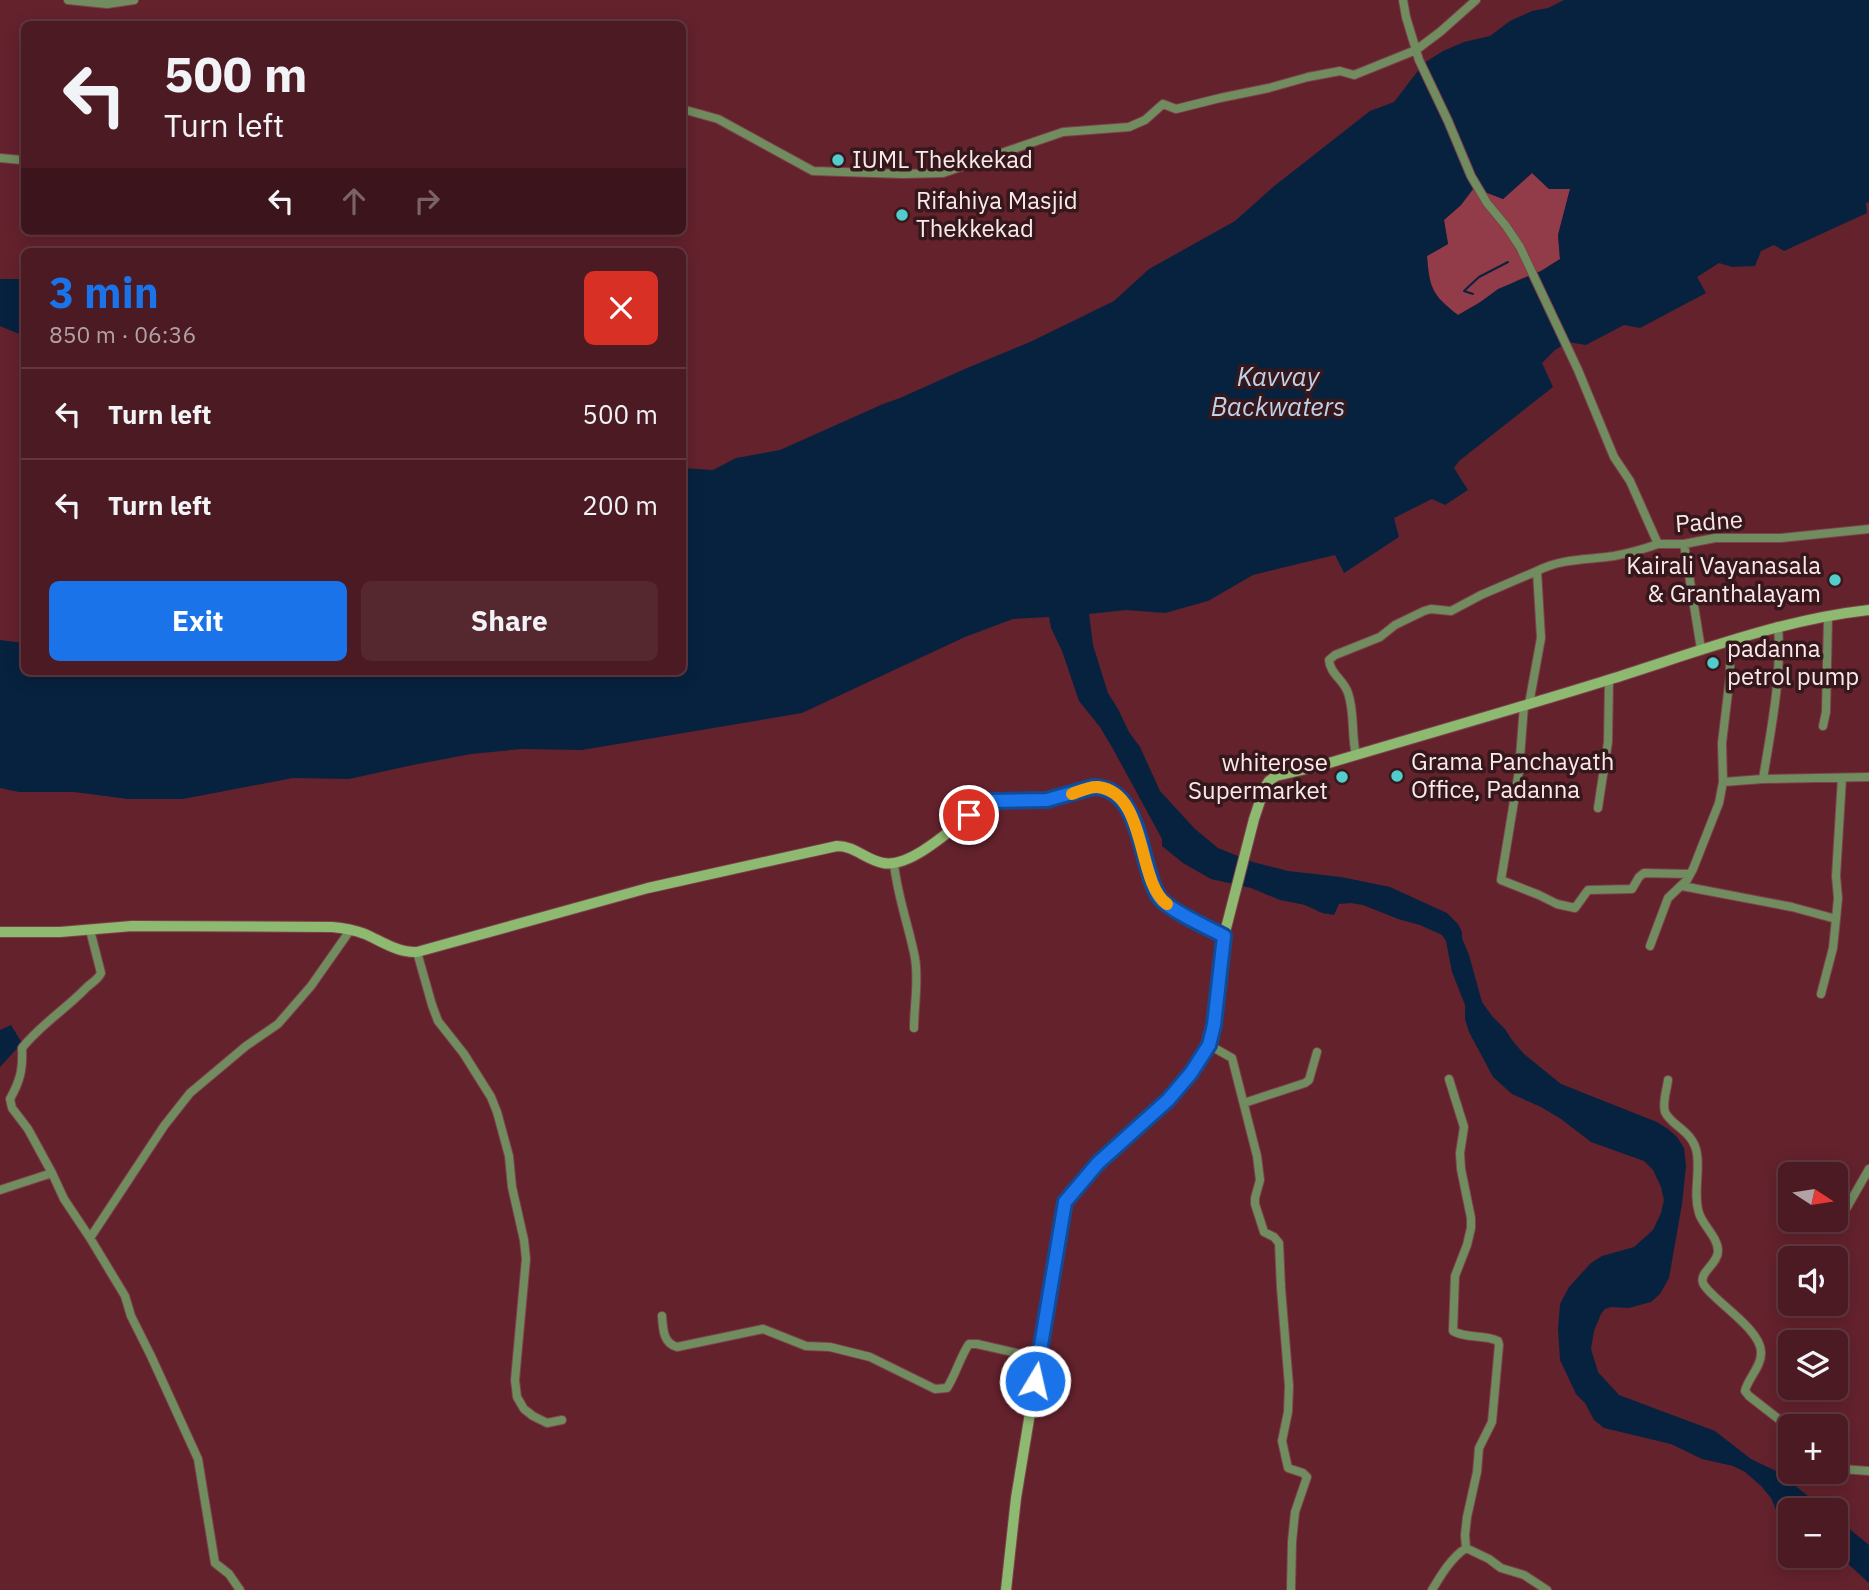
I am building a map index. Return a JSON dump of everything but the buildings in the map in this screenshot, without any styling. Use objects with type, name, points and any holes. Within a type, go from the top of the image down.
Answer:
[{"type":"main road","points":[[1006,1590],[1016,1498],[1065,1202],[1098,1163],[1168,1100],[1191,1073],[1209,1045],[1214,1025],[1224,936],[1254,818],[1269,781],[1276,776],[1609,680],[1778,626],[1869,610]]},
{"type":"main road","points":[[0,932],[60,932],[132,926],[332,927],[351,929],[410,952],[648,888],[837,846],[846,846],[879,862],[894,863],[924,851],[985,803],[1047,800],[1100,787],[1117,796],[1135,821],[1161,900],[1224,936]]},
{"type":"street","points":[[68,0],[107,4],[134,0]]},
{"type":"street","name":"Padne","points":[[1403,0],[1419,60],[1471,176],[1487,203],[1520,247],[1578,370],[1614,457],[1630,481],[1658,544],[1684,544],[1715,538],[1781,538],[1869,530]]},
{"type":"street","points":[[686,110],[718,119],[813,171],[943,173],[1063,132],[1129,127],[1145,120],[1163,104],[1176,109],[1308,77],[1340,71],[1354,75],[1416,50],[1476,0]]},
{"type":"street","points":[[0,158],[21,160]]},
{"type":"street","points":[[1356,755],[1348,692],[1331,670],[1329,660],[1335,655],[1380,637],[1395,625],[1424,611],[1451,611],[1480,595],[1549,565],[1571,559],[1618,555],[1658,544]]},
{"type":"street","points":[[1684,544],[1701,649]]},
{"type":"street","points":[[1537,571],[1541,638],[1527,704],[1501,880],[1558,904],[1575,908],[1588,890],[1632,889],[1644,873],[1690,874]]},
{"type":"street","points":[[1823,726],[1826,712],[1828,617]]},
{"type":"street","points":[[1763,779],[1775,699],[1780,647],[1778,626]]},
{"type":"street","points":[[1650,946],[1668,898],[1682,886],[1690,874],[1714,816],[1723,782],[1722,743],[1730,676],[1730,641]]},
{"type":"street","points":[[1598,808],[1608,742],[1609,680]]},
{"type":"street","points":[[1821,994],[1833,948],[1836,919],[1842,778]]},
{"type":"street","points":[[1723,782],[1869,778]]},
{"type":"street","points":[[894,863],[896,887],[915,958],[917,976],[914,1028]]},
{"type":"street","points":[[1682,886],[1792,907],[1836,919]]},
{"type":"street","points":[[90,1238],[164,1125],[190,1093],[246,1046],[278,1024],[311,986],[351,929]]},
{"type":"street","points":[[90,930],[101,972],[99,979],[22,1048],[19,1082],[10,1099],[12,1108],[28,1129],[64,1199],[125,1296],[131,1316],[198,1459],[215,1563],[229,1574],[240,1590]]},
{"type":"street","points":[[417,951],[438,1020],[464,1054],[491,1097],[509,1156],[526,1259],[515,1380],[517,1397],[524,1409],[533,1416],[547,1423],[562,1420]]},
{"type":"street","points":[[1209,1045],[1232,1058],[1257,1156],[1260,1180],[1255,1204],[1264,1232],[1279,1243],[1280,1288],[1289,1386],[1288,1412],[1282,1441],[1288,1468],[1303,1472],[1307,1477],[1295,1512],[1291,1590]]},
{"type":"street","points":[[1244,1103],[1305,1083],[1309,1080],[1317,1052]]},
{"type":"street","points":[[1449,1079],[1464,1127],[1460,1153],[1461,1169],[1471,1218],[1467,1245],[1455,1276],[1453,1332],[1495,1339],[1499,1345],[1492,1422],[1479,1448],[1477,1472],[1467,1517],[1466,1548]]},
{"type":"street","points":[[1668,1080],[1664,1108],[1667,1115],[1690,1137],[1697,1150],[1698,1211],[1717,1245],[1716,1261],[1702,1279],[1704,1286],[1729,1312],[1748,1325],[1761,1349],[1760,1359],[1745,1391],[1778,1419]]},
{"type":"street","points":[[1848,1207],[1869,1169]]},
{"type":"street","points":[[0,1190],[52,1173]]},
{"type":"street","points":[[662,1316],[666,1339],[677,1347],[763,1329],[806,1346],[830,1347],[870,1357],[941,1390],[947,1388],[970,1344],[1039,1358]]},
{"type":"street","points":[[1848,1469],[1869,1471]]},
{"type":"street","points":[[1432,1590],[1444,1570],[1466,1548]]},
{"type":"street","points":[[1466,1548],[1502,1568],[1524,1575],[1548,1590]]},
{"type":"shaded area","points":[[1532,173],[1549,189],[1570,189],[1558,235],[1560,259],[1458,315],[1438,296],[1429,276],[1427,256],[1448,244],[1444,220],[1461,205],[1474,187],[1503,199]]},
{"type":"water","name":"Kavvay Backwaters","points":[[1564,0],[1869,0],[1867,213],[1784,251],[1774,245],[1761,251],[1755,266],[1732,267],[1719,263],[1697,277],[1706,293],[1640,328],[1624,325],[1586,345],[1568,342],[1555,350],[1542,363],[1553,387],[1459,461],[1454,468],[1468,490],[1445,505],[1432,499],[1394,518],[1399,537],[1344,573],[1335,555],[1253,575],[1208,601],[1165,613],[1126,610],[1089,614],[1093,645],[1108,693],[1140,747],[1160,791],[1195,829],[1218,848],[1253,862],[1288,871],[1341,877],[1390,887],[1447,913],[1462,932],[1482,1002],[1524,1054],[1561,1084],[1657,1122],[1677,1137],[1684,1148],[1686,1166],[1669,1278],[1660,1294],[1651,1302],[1629,1308],[1611,1307],[1601,1314],[1591,1349],[1598,1372],[1619,1395],[1715,1431],[1751,1459],[1778,1473],[1778,1484],[1793,1484],[1811,1498],[1778,1498],[1778,1511],[1761,1486],[1733,1466],[1702,1459],[1671,1444],[1604,1428],[1594,1420],[1585,1403],[1576,1394],[1560,1360],[1560,1304],[1569,1287],[1591,1263],[1602,1256],[1634,1247],[1653,1230],[1664,1200],[1653,1170],[1644,1161],[1591,1142],[1561,1119],[1512,1094],[1493,1077],[1469,1032],[1465,1005],[1442,935],[1363,905],[1339,904],[1334,915],[1322,913],[1251,888],[1211,879],[1183,863],[1162,846],[1162,839],[1113,749],[1100,727],[1079,701],[1049,617],[1013,619],[965,637],[802,713],[582,750],[522,749],[471,754],[349,779],[293,778],[183,799],[128,799],[74,792],[19,792],[0,788],[0,640],[21,643],[21,675],[686,675],[686,468],[713,470],[736,458],[780,450],[1030,342],[1114,301],[1149,269],[1235,221],[1273,187],[1370,111],[1394,102],[1424,63],[1464,42],[1490,36],[1510,21]],"holes":[[[1532,173],[1549,189],[1570,189],[1558,235],[1560,259],[1541,271],[1498,289],[1458,315],[1442,302],[1431,283],[1427,256],[1448,244],[1444,220],[1461,205],[1474,188],[1503,199]]]},
{"type":"water","points":[[0,279],[21,279],[21,335],[0,326]]},
{"type":"water","points":[[11,1025],[22,1043],[0,1067],[0,1030]]},
{"type":"water","points":[[1848,1528],[1869,1545],[1869,1583],[1848,1564]]},
{"type":"waterway","points":[[1473,294],[1464,291],[1479,277],[1508,262]]},
{"type":"slow traffic","points":[[1072,794],[1100,787],[1110,791],[1126,805],[1135,821],[1155,888],[1161,900],[1167,904]]},
{"type":"place","name":"IUML Thekkekad","points":[[838,160]]},
{"type":"place","name":"Rifahiya Masjid Thekkekad","points":[[902,215]]},
{"type":"place","name":"Kairali Vayanasala & Granthalayam","points":[[1835,580]]},
{"type":"place","name":"padanna petrol pump","points":[[1713,663]]},
{"type":"place","name":"Grama Panchayath Office, Padanna","points":[[1397,776]]},
{"type":"place","name":"whiterose Supermarket","points":[[1342,777]]},
{"type":"route","points":[[969,815],[991,801],[1047,800],[1093,787],[1110,791],[1126,805],[1135,821],[1142,849],[1161,900],[1224,936],[1214,1025],[1209,1045],[1191,1073],[1168,1100],[1098,1163],[1065,1202],[1035,1381]]}]
